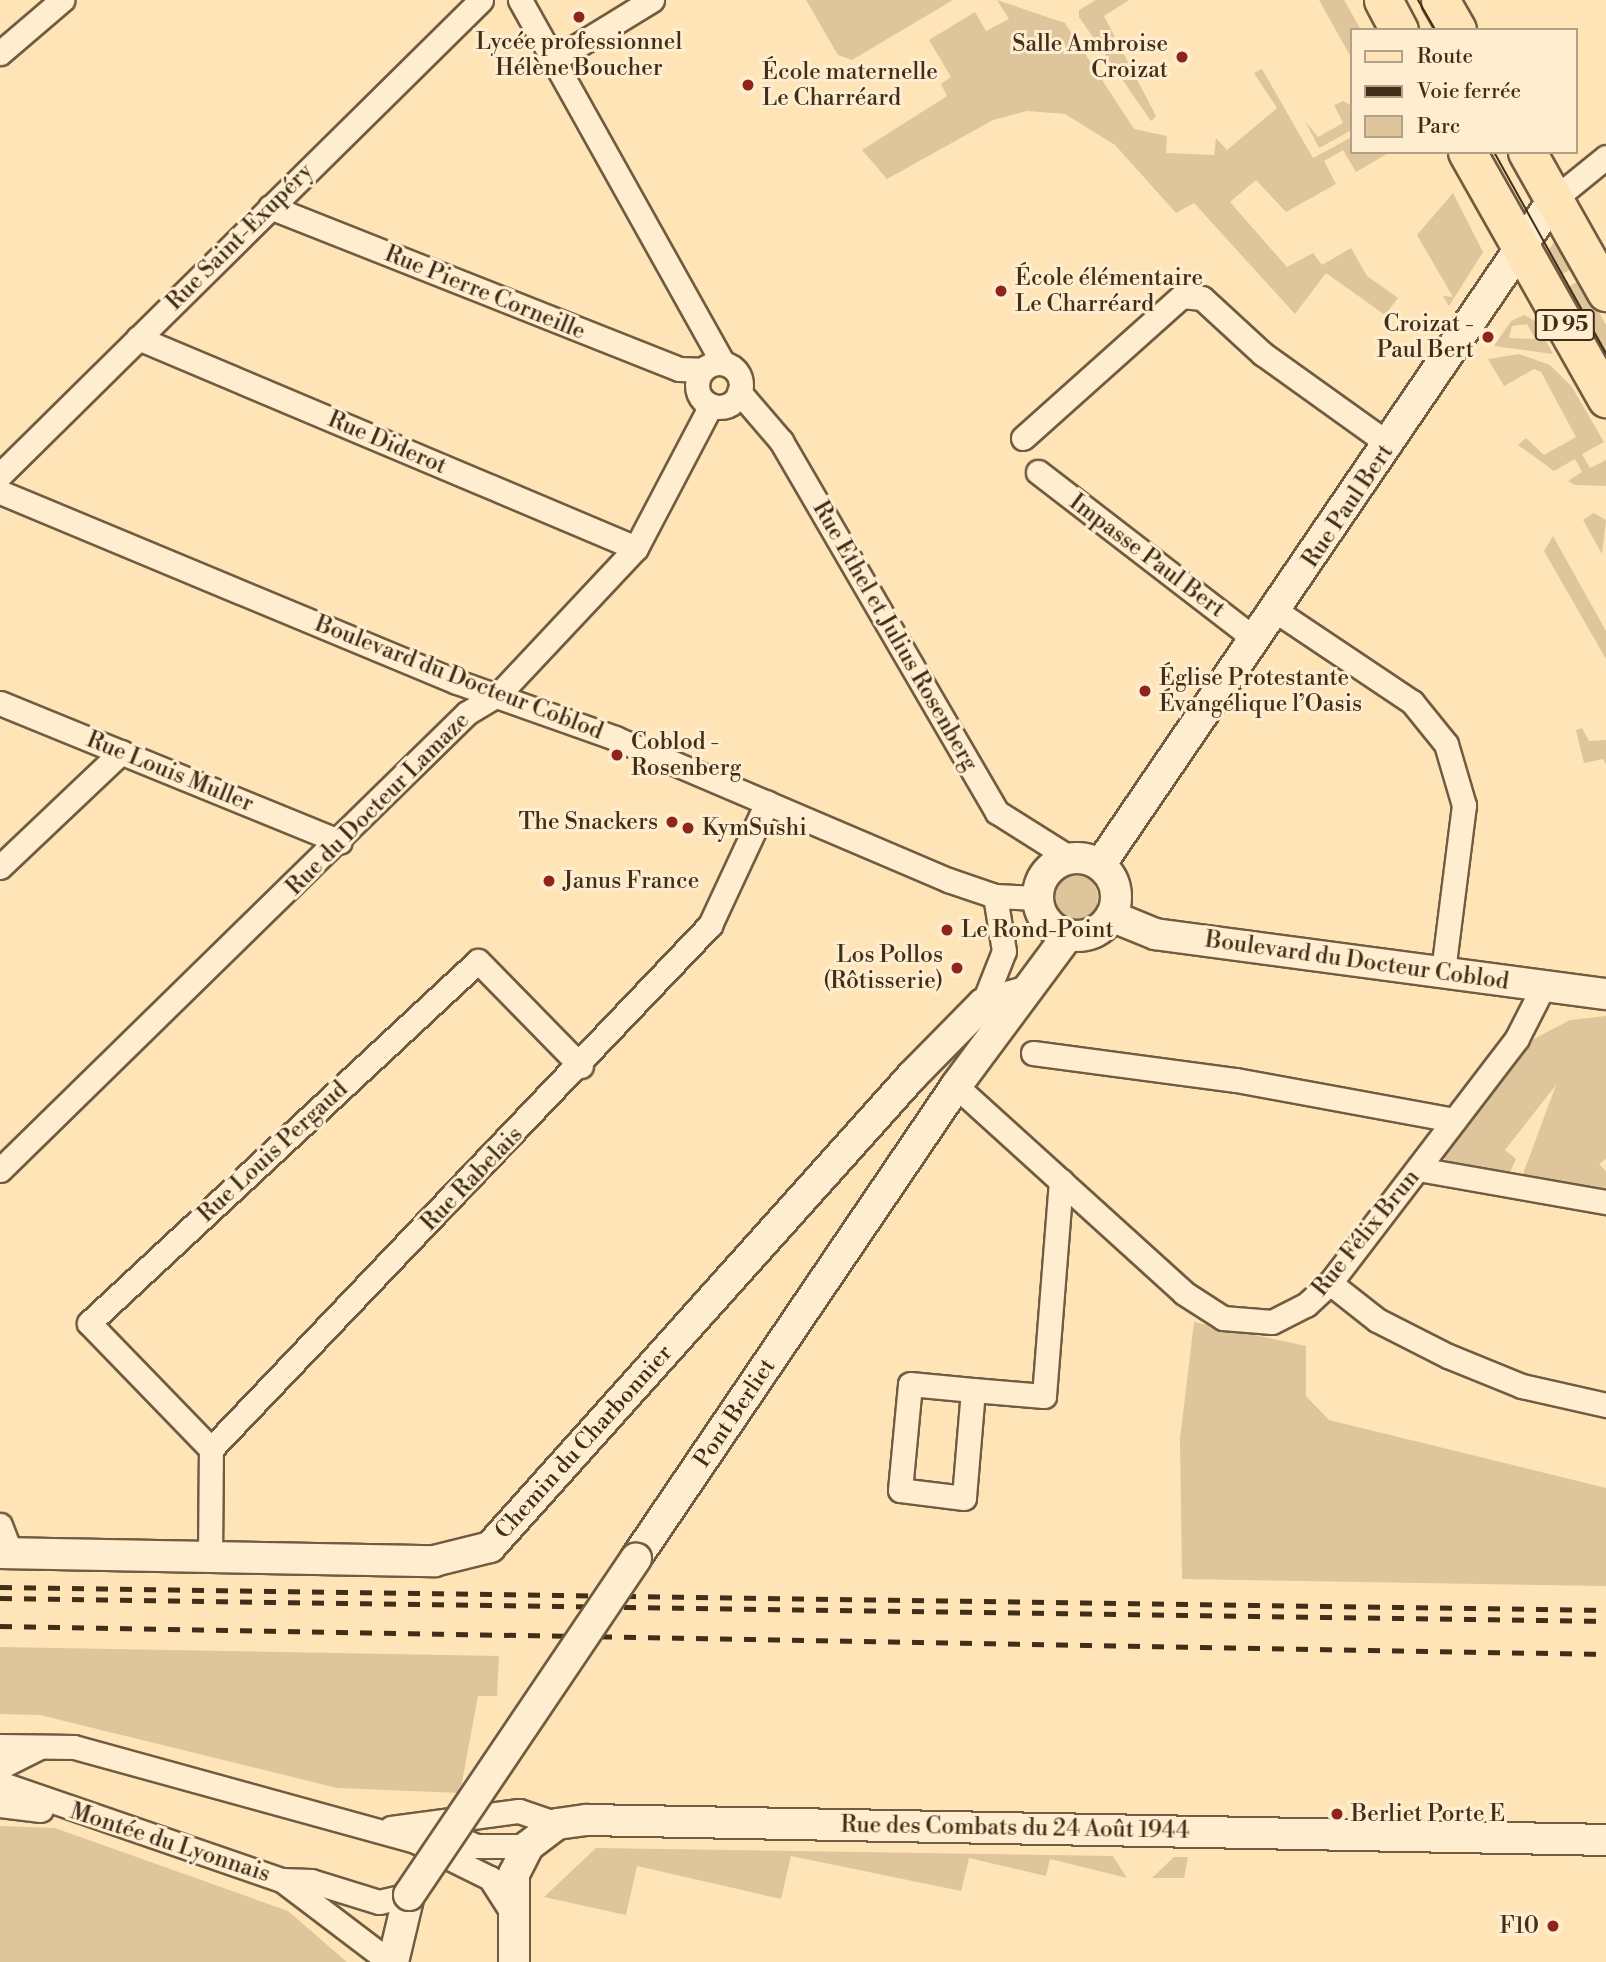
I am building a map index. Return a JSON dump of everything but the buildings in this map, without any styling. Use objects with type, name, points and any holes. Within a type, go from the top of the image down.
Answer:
[{"type":"main road","points":[[1383,0],[1398,28]]},
{"type":"main road","points":[[1440,0],[1456,28]]},
{"type":"main road","name":"D 95","points":[[1469,154],[1606,398]]},
{"type":"main road","name":"D 95","points":[[1528,154],[1606,292]]},
{"type":"street","points":[[0,53],[62,0]]},
{"type":"street","name":"Rue Saint-Exupéry","points":[[0,475],[481,0]]},
{"type":"street","name":"Rue Ethel et Julius Rosenberg","points":[[520,0],[554,60],[712,367],[739,377],[740,392],[781,441],[997,812],[1070,858]]},
{"type":"street","points":[[554,60],[652,0]]},
{"type":"street","name":"Rue Paul Bert","points":[[1100,866],[1523,252],[1553,200],[1606,157]]},
{"type":"street","name":"Rue Pierre Corneille","points":[[270,207],[679,369],[712,367]]},
{"type":"street","points":[[1023,438],[1182,296],[1202,298],[1263,354],[1390,445]]},
{"type":"street","name":"Rue Diderot","points":[[138,338],[636,548]]},
{"type":"street","name":"Rue Ethel et Julius Rosenberg","points":[[711,405],[697,390],[712,367]]},
{"type":"street","points":[[711,405],[730,403],[740,392]]},
{"type":"street","name":"Rue du Docteur Lamaze","points":[[0,1170],[340,842],[467,713],[499,694],[636,548],[711,405]]},
{"type":"street","name":"Impasse Paul Bert","points":[[1038,472],[1256,640]]},
{"type":"street","name":"Boulevard du Docteur Coblod","points":[[0,492],[995,896],[1037,898]]},
{"type":"street","points":[[1276,611],[1412,702],[1446,744],[1464,805],[1443,972]]},
{"type":"street","name":"Rue Louis Muller","points":[[0,703],[340,842]]},
{"type":"street","points":[[0,867],[121,752]]},
{"type":"street","name":"Rue Rabelais","points":[[211,1449],[581,1066],[710,925],[767,803]]},
{"type":"street","points":[[1070,858],[1100,866],[1116,894],[1111,916],[1088,935],[1068,935],[1046,922],[1037,898],[1043,877],[1070,858]]},
{"type":"street","name":"Chemin du Charbonnier","points":[[5,1553],[434,1560],[490,1547],[983,1004],[1004,951],[995,896]]},
{"type":"street","name":"Boulevard du Docteur Coblod","points":[[1111,916],[1155,934],[1606,993]]},
{"type":"street","name":"Pont Berliet","points":[[409,1895],[956,1086],[1068,935]]},
{"type":"street","name":"Rue Louis Pergaud","points":[[211,1449],[89,1323],[478,961],[581,1066]]},
{"type":"street","name":"Rue Félix Brun","points":[[956,1086],[1184,1293],[1223,1318],[1272,1322],[1290,1316],[1329,1283],[1517,1038],[1544,985]]},
{"type":"street","points":[[983,1004],[1025,992]]},
{"type":"street","points":[[1033,1053],[1236,1080],[1454,1120]]},
{"type":"street","points":[[1418,1169],[1606,1202]]},
{"type":"street","points":[[973,1390],[964,1498],[900,1490],[910,1384],[1044,1396],[1061,1181]]},
{"type":"street","points":[[1329,1283],[1377,1320],[1448,1356],[1522,1386],[1606,1405]]},
{"type":"street","points":[[210,1558],[211,1449]]},
{"type":"street","points":[[0,1525],[5,1553]]},
{"type":"street","points":[[0,1766],[44,1745]]},
{"type":"street","name":"Rue des Combats du 24 Août 1944","points":[[0,1746],[74,1747],[415,1841],[490,1878],[515,1917]]},
{"type":"street","name":"Montée du Lyonnais","points":[[0,1783],[57,1807],[282,1880],[311,1881],[379,1902],[409,1895],[392,1962],[282,1880]]},
{"type":"street","name":"Montée du Lyonnais","points":[[0,1805],[57,1807]]},
{"type":"street","name":"Rue des Combats du 24 Août 1944","points":[[367,1828],[429,1826],[519,1811],[557,1824],[1606,1840]]},
{"type":"street","points":[[514,1962],[514,1874],[528,1846],[557,1824]]},
{"type":"street","name":"Rue des Combats du 24 Août 1944","points":[[429,1826],[476,1846],[528,1846]]},
{"type":"green space","points":[[806,0],[953,0],[852,60],[838,55]]},
{"type":"green space","points":[[997,0],[1065,23],[1134,129],[1167,136],[1166,153],[1214,155],[1216,138],[1227,150],[1277,108],[1254,73],[1262,69],[1313,158],[1350,138],[1350,154],[1387,154],[1356,172],[1343,150],[1324,161],[1336,184],[1286,212],[1256,180],[1230,202],[1287,267],[1313,253],[1322,265],[1351,248],[1367,276],[1398,298],[1385,315],[1326,273],[1295,314],[1194,203],[1176,213],[1115,145],[1065,114],[1027,111],[993,120],[887,179],[862,150],[947,96],[941,84],[951,77],[929,40],[975,12],[986,31],[1009,19]]},
{"type":"green space","points":[[1096,0],[1129,0],[1104,16],[1156,116],[1151,121],[1079,17],[1079,10]]},
{"type":"green space","points":[[1319,0],[1344,0],[1360,28],[1350,28],[1350,55]]},
{"type":"green space","points":[[1343,101],[1350,105],[1350,131],[1319,148],[1305,121],[1318,137],[1343,123],[1334,105]]},
{"type":"green space","points":[[1453,193],[1483,252],[1449,306],[1443,296],[1453,297],[1417,235]]},
{"type":"green space","points":[[1557,238],[1574,268],[1558,276],[1546,254]]},
{"type":"green space","points":[[1581,280],[1606,325],[1606,363],[1564,289]]},
{"type":"green space","points":[[1524,315],[1535,321],[1553,354],[1494,346],[1511,321]],"holes":[[[1527,324],[1535,339],[1509,338],[1512,326]]]},
{"type":"green space","points":[[1519,354],[1550,365],[1572,387],[1604,442],[1582,454],[1590,468],[1606,460],[1606,486],[1575,485],[1568,481],[1582,472],[1575,459],[1554,471],[1518,445],[1526,438],[1544,455],[1576,437],[1541,372],[1534,369],[1504,386],[1488,359]]},
{"type":"green space","points":[[1594,513],[1606,520],[1602,554],[1583,520]]},
{"type":"green space","points":[[1553,536],[1606,631],[1606,659],[1544,551]]},
{"type":"green space","points":[[1582,728],[1589,741],[1606,740],[1606,764],[1603,759],[1584,763],[1576,730]]},
{"type":"green space","points":[[1075,875],[1091,882],[1098,898],[1091,914],[1075,921],[1059,914],[1052,898],[1059,882]]},
{"type":"green space","points":[[1606,1016],[1606,1159],[1599,1164],[1606,1171],[1606,1187],[1600,1195],[1520,1182],[1556,1085],[1505,1150],[1516,1159],[1507,1179],[1468,1174],[1443,1158],[1532,1040],[1570,1020]]},
{"type":"green space","points":[[1194,1322],[1306,1346],[1306,1396],[1329,1420],[1606,1488],[1606,1586],[1182,1579],[1180,1439]]},
{"type":"green space","points":[[0,1647],[499,1656],[497,1696],[478,1696],[460,1793],[337,1788],[40,1715],[0,1714]]},
{"type":"green space","points":[[0,1826],[55,1828],[288,1911],[347,1962],[0,1962]]},
{"type":"green space","points":[[596,1848],[1113,1856],[1127,1878],[1050,1859],[1046,1876],[969,1858],[961,1891],[791,1856],[781,1899],[637,1866],[626,1915],[544,1897]]},
{"type":"green space","points":[[1174,1857],[1188,1857],[1184,1878],[1152,1878]]},
{"type":"tram line","points":[[1418,0],[1434,28]]},
{"type":"tram line","points":[[1495,154],[1606,353]]},
{"type":"railway","points":[[0,1587],[1606,1610]]},
{"type":"railway","points":[[0,1598],[1606,1621]]},
{"type":"railway","points":[[0,1626],[1606,1654]]},
{"type":"place","name":"Lycée professionnel Hélène Boucher","points":[[579,17]]},
{"type":"place","name":"Salle Ambroise Croizat","points":[[1182,57]]},
{"type":"place","name":"École maternelle Le Charréard","points":[[748,85]]},
{"type":"place","name":"École élémentaire Le Charréard","points":[[1001,291]]},
{"type":"place","name":"Croizat - Paul Bert","points":[[1488,337]]},
{"type":"place","name":"Église Protestante Évangélique l’Oasis","points":[[1145,691]]},
{"type":"place","name":"Coblod - Rosenberg","points":[[617,755]]},
{"type":"place","name":"The Snackers","points":[[672,822]]},
{"type":"place","name":"KymSushi","points":[[688,828]]},
{"type":"place","name":"Janus France","points":[[549,881]]},
{"type":"place","name":"Le Rond-Point","points":[[947,930]]},
{"type":"place","name":"Los Pollos (Rôtisserie)","points":[[957,968]]},
{"type":"place","name":"Berliet Porte E","points":[[1337,1814]]},
{"type":"place","name":"F10","points":[[1553,1926]]}]
